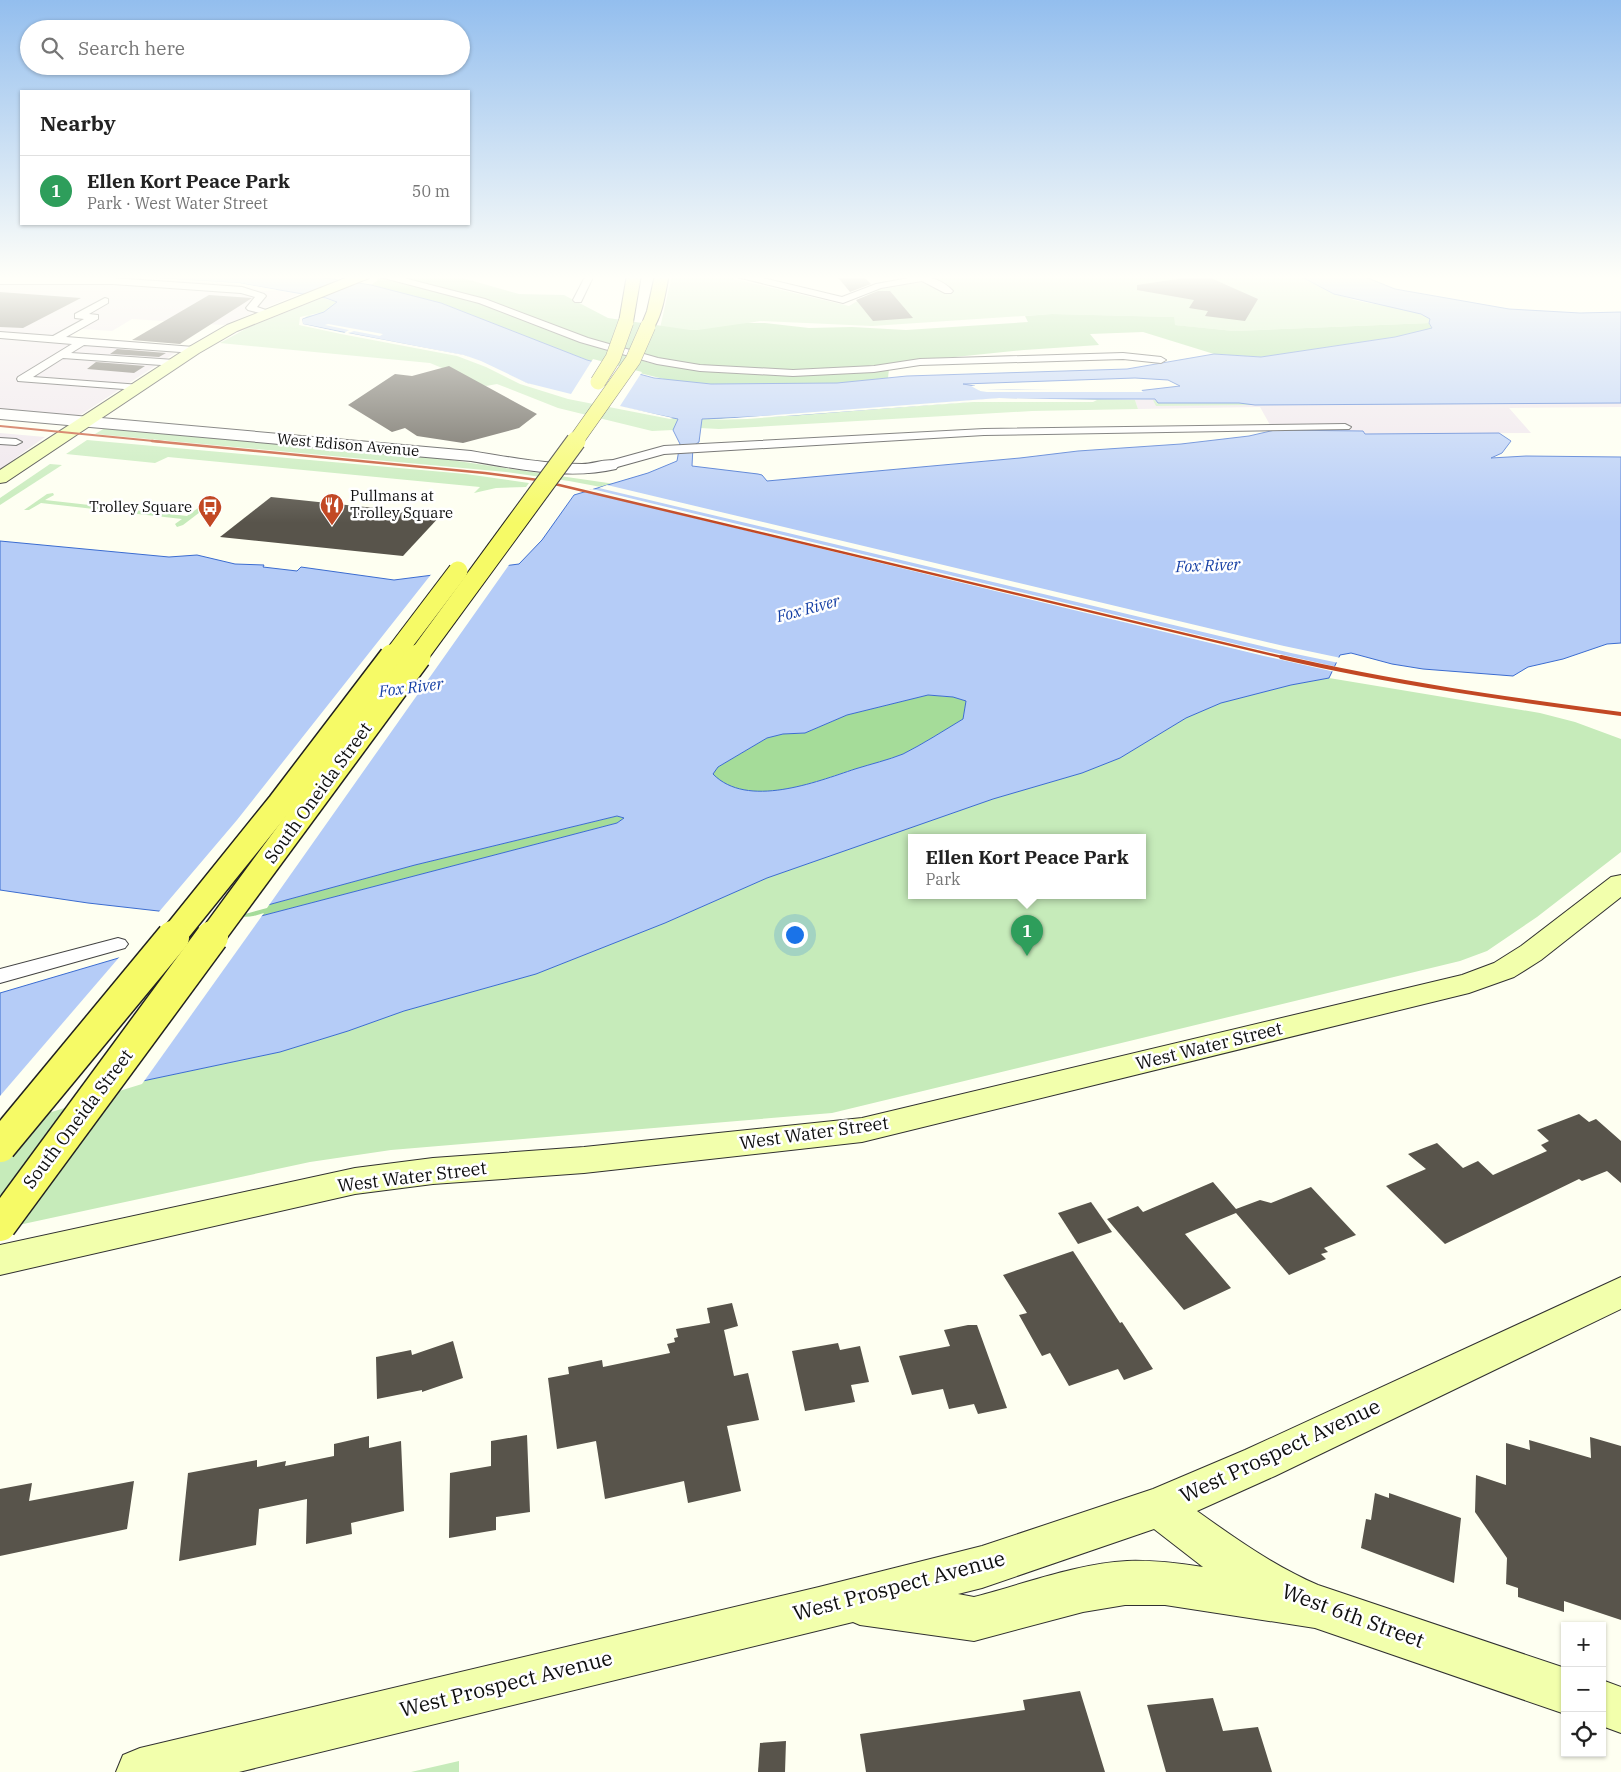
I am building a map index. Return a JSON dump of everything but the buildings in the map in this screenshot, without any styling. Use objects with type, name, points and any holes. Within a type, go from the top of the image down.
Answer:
[{"type":"main road","name":"South Oneida Street","points":[[0,1146],[114,1010],[280,804],[554,446],[582,408],[613,358]]},
{"type":"main road","name":"South Oneida Street","points":[[0,1225],[539,492],[633,358]]},
{"type":"street","points":[[4,472],[183,358]]},
{"type":"street","name":"West Edison Avenue","points":[[0,414],[471,456],[518,464],[583,469],[610,465]]},
{"type":"street","name":"West Water Street","points":[[0,1260],[355,1181],[433,1171],[584,1160],[862,1130],[1469,983],[1504,970],[1531,953],[1621,883]]},
{"type":"street","name":"West Prospect Avenue","points":[[140,1772],[849,1601],[982,1567],[1159,1506],[1260,1463],[1621,1292]]},
{"type":"street","name":"West 6th Street","points":[[1159,1506],[1248,1573],[1315,1606],[1561,1689]]},
{"type":"street","points":[[849,1601],[974,1619],[1083,1590],[1125,1583],[1165,1583],[1315,1606]]},
{"type":"street","points":[[1606,1704],[1621,1710]]},
{"type":"lane","points":[[57,358],[22,379],[137,388]]},
{"type":"lane","points":[[99,358],[175,363]]},
{"type":"lane","points":[[646,358],[700,368],[793,373],[874,369],[920,362],[1066,358]]},
{"type":"lane","points":[[1139,358],[1161,360]]},
{"type":"lane","points":[[610,465],[637,456],[678,449],[984,432],[1345,427]]},
{"type":"lane","points":[[0,441],[16,442]]},
{"type":"lane","points":[[0,976],[118,944]]},
{"type":"shaded area","points":[[0,358],[168,358],[79,416],[0,410]]},
{"type":"shaded area","points":[[1155,399],[1158,403],[1239,403],[1255,405],[1621,403],[1621,407],[1509,408],[1531,433],[1365,434],[1274,432],[1260,407],[1138,409],[1135,400]]},
{"type":"shaded area","points":[[0,433],[45,437],[0,469]]},
{"type":"green space","points":[[374,358],[469,358],[679,419],[673,430],[652,431],[558,408],[497,384],[486,386],[430,363]]},
{"type":"green space","points":[[581,358],[632,358],[673,367],[766,375],[847,373],[889,369],[888,378],[837,383],[711,384],[672,381]]},
{"type":"green space","points":[[654,358],[949,358],[858,367],[785,371],[704,366]]},
{"type":"green space","points":[[1092,399],[1135,400],[1138,409],[1032,411],[719,429],[700,428],[702,419],[931,403]]},
{"type":"green space","points":[[1153,400],[1166,402],[1237,402],[1255,405],[1156,406]]},
{"type":"green space","points":[[105,428],[430,457],[615,484],[601,487],[506,472],[95,434]]},
{"type":"green space","points":[[87,440],[466,474],[529,483],[526,487],[496,488],[474,493],[480,487],[168,457],[155,463],[66,454]]},
{"type":"green space","points":[[50,464],[62,465],[0,505],[0,498]]},
{"type":"green space","points":[[53,493],[54,495],[45,500],[187,516],[198,508],[204,509],[183,525],[177,527],[175,524],[182,519],[41,503],[29,510],[24,510],[47,494]]},
{"type":"green space","points":[[1329,678],[1540,713],[1575,722],[1621,739],[1621,852],[1537,917],[1487,951],[1460,961],[832,1113],[391,1150],[310,1162],[0,1229],[0,1125],[138,1082],[280,1052],[404,1011],[536,974],[665,923],[767,878],[993,799],[1082,773],[1120,758],[1186,718],[1221,703],[1291,685]]},
{"type":"green space","points":[[928,695],[953,697],[966,701],[963,719],[903,754],[802,786],[782,790],[744,790],[727,784],[712,774],[718,767],[767,738],[783,734],[805,733],[847,715]]},
{"type":"green space","points":[[617,816],[624,818],[617,823],[261,916],[220,918],[415,865]]},
{"type":"green space","points":[[459,1761],[459,1772],[411,1772]]},
{"type":"water","name":"Fox River","points":[[469,358],[581,358],[654,378],[711,384],[837,383],[907,376],[1127,369],[1193,358],[1621,358],[1621,403],[1255,405],[1239,403],[1158,403],[1155,399],[999,399],[796,415],[702,419],[699,442],[693,446],[692,466],[758,474],[762,475],[767,481],[1078,451],[1181,444],[1249,436],[1275,430],[1363,431],[1365,434],[1499,433],[1511,441],[1502,453],[1491,458],[1526,456],[1621,457],[1621,643],[1607,644],[1563,659],[1528,667],[1513,676],[1423,669],[1392,664],[1351,653],[1340,655],[1329,678],[1291,685],[1221,703],[1186,718],[1120,758],[1082,773],[993,799],[767,878],[665,923],[536,974],[404,1011],[280,1052],[138,1082],[0,1125],[0,993],[261,916],[617,823],[624,818],[617,816],[415,865],[220,918],[88,903],[0,890],[0,541],[169,557],[197,555],[235,564],[264,565],[263,567],[297,571],[301,567],[394,580],[519,564],[542,540],[574,495],[648,473],[677,461],[680,444],[673,430],[678,419],[564,396],[525,383]],"holes":[[[1135,378],[1168,380],[1180,386],[1137,391],[979,390],[975,386],[963,384]],[[928,695],[953,697],[966,701],[963,719],[918,746],[897,756],[802,786],[782,790],[744,790],[727,784],[713,774],[718,767],[767,738],[783,734],[805,733],[847,715]]]},
{"type":"pier","points":[[461,358],[472,358],[481,361],[527,383],[571,394],[593,359],[642,372],[620,406],[673,418],[670,419],[568,399],[520,384],[486,367]]},
{"type":"pier","points":[[982,385],[979,386],[986,389],[1012,390],[1140,388],[1143,392],[987,392],[980,391],[971,386]]},
{"type":"pier","points":[[999,398],[1097,400],[1093,402],[973,402],[747,419],[708,420]]},
{"type":"pier","points":[[607,485],[1341,658],[1339,663],[1291,653],[599,488]]},
{"type":"pier","points":[[592,489],[1337,667],[1335,672],[1264,656],[583,491]]},
{"type":"pier","points":[[511,562],[267,908],[220,921],[158,913],[237,820],[433,572]]},
{"type":"pier","points":[[264,913],[142,1084],[0,1128],[0,1096],[122,954]]},
{"type":"railway","points":[[0,426],[164,442]]},
{"type":"railway","points":[[152,441],[485,473],[538,480],[1286,658]]},
{"type":"railway","points":[[1281,657],[1408,683],[1621,714]]},
{"type":"place","name":"Pullmans at Trolley Square","points":[[332,526]]},
{"type":"place","name":"Trolley Square","points":[[210,528]]},
{"type":"place","name":"Ellen Kort Peace Park","points":[[1027,956]]}]
